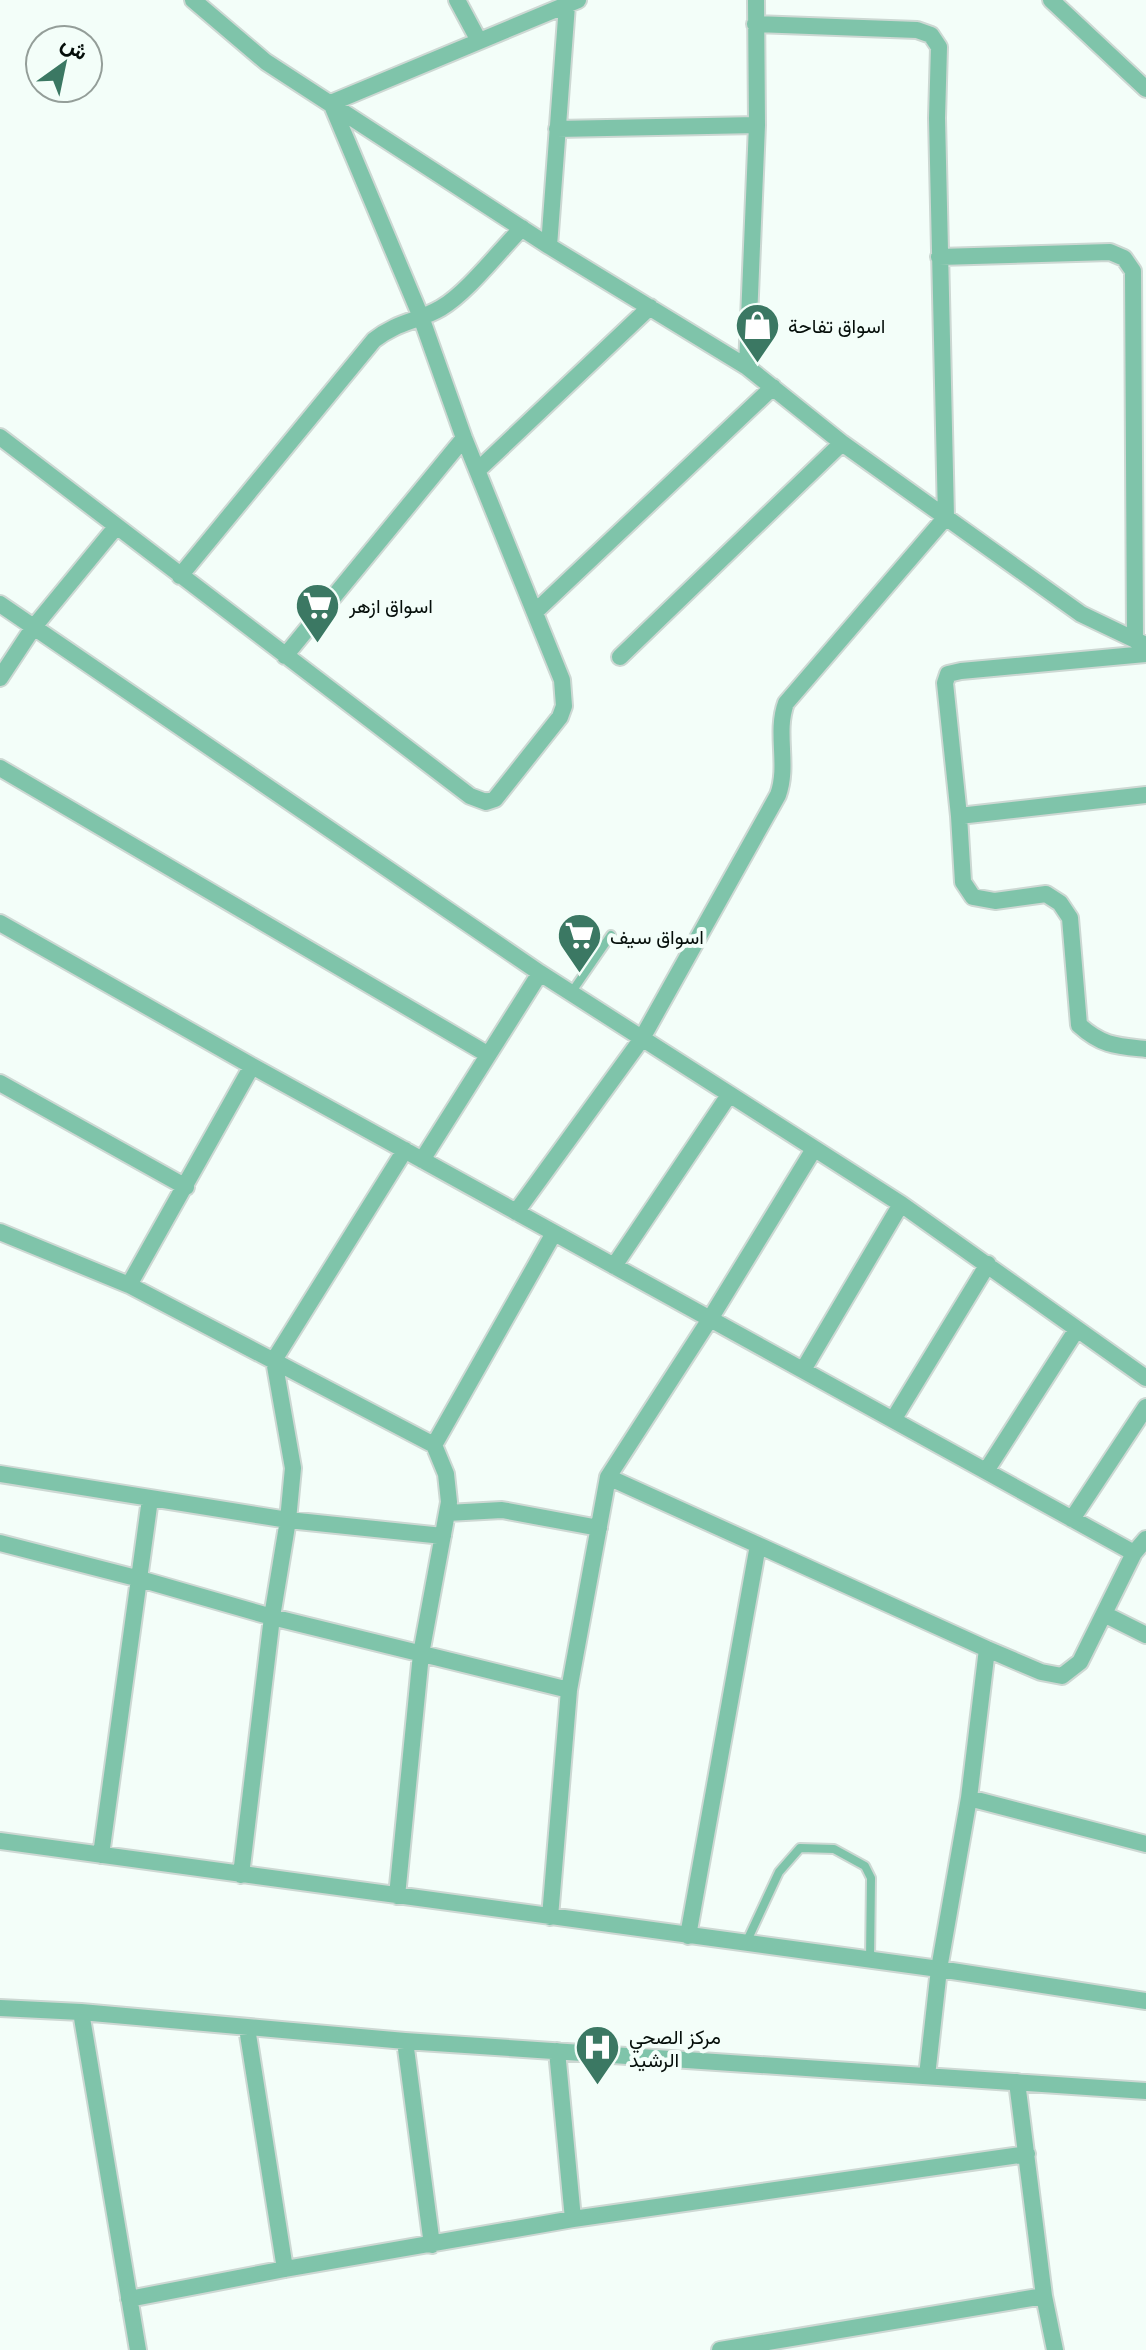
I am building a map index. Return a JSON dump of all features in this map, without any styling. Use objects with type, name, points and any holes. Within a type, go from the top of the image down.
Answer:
[{"type":"street","points":[[193,0],[266,62],[549,246],[747,367],[842,443],[1081,614],[1140,643],[1140,506],[1133,271],[1124,258],[1110,252],[939,257]]},
{"type":"street","points":[[457,0],[479,41]]},
{"type":"street","points":[[747,367],[757,125],[756,0]]},
{"type":"street","points":[[1051,0],[1146,89]]},
{"type":"street","points":[[331,103],[573,2],[557,129],[549,246]]},
{"type":"street","points":[[516,1212],[641,1040],[778,795],[783,776],[782,720],[786,703],[946,517],[939,257],[939,47],[931,35],[917,30],[755,24]]},
{"type":"street","points":[[0,437],[470,796],[486,802],[495,799],[553,728],[564,706],[562,680],[464,438],[421,317],[331,103]]},
{"type":"street","points":[[557,129],[757,125]]},
{"type":"street","points":[[180,576],[374,340],[404,321],[421,317],[448,303],[522,228]]},
{"type":"street","points":[[478,470],[650,307]]},
{"type":"street","points":[[535,612],[773,387]]},
{"type":"street","points":[[285,656],[464,438]]},
{"type":"street","points":[[620,657],[842,443]]},
{"type":"street","points":[[0,678],[33,628],[116,527]]},
{"type":"street","points":[[0,604],[540,973],[901,1204],[1146,1378]]},
{"type":"street","points":[[1146,654],[948,674],[945,683],[963,882],[973,897],[995,901],[1046,894],[1060,903],[1070,918],[1079,1025],[1094,1038],[1116,1046],[1146,1049]]},
{"type":"street","points":[[0,768],[487,1054]]},
{"type":"street","points":[[959,816],[1146,795]]},
{"type":"street","points":[[0,923],[252,1066],[1134,1553]]},
{"type":"street","points":[[422,1160],[540,973]]},
{"type":"street","points":[[129,1285],[252,1066]]},
{"type":"street","points":[[0,1083],[186,1187]]},
{"type":"street","points":[[614,1266],[729,1095]]},
{"type":"street","points":[[550,1917],[569,1690],[608,1477],[814,1149]]},
{"type":"street","points":[[241,1875],[293,1468],[274,1360],[405,1150]]},
{"type":"street","points":[[803,1370],[901,1204]]},
{"type":"street","points":[[0,1232],[129,1285],[434,1445],[446,1474],[449,1502],[421,1654],[397,1896]]},
{"type":"street","points":[[434,1445],[554,1233]]},
{"type":"street","points":[[893,1420],[988,1264]]},
{"type":"street","points":[[986,1471],[1077,1329]]},
{"type":"street","points":[[1072,1519],[1146,1407]]},
{"type":"street","points":[[0,1474],[288,1520],[443,1536]]},
{"type":"street","points":[[608,1477],[987,1649],[1041,1672],[1062,1676],[1080,1662],[1134,1553],[1146,1539]]},
{"type":"street","points":[[101,1855],[150,1499]]},
{"type":"street","points":[[447,1513],[502,1510],[599,1528]]},
{"type":"street","points":[[0,1543],[272,1617],[569,1690]]},
{"type":"street","points":[[688,1936],[758,1545]]},
{"type":"street","points":[[1104,1614],[1146,1635]]},
{"type":"street","points":[[927,2076],[939,1969],[969,1798],[987,1649]]},
{"type":"street","points":[[969,1798],[1146,1844]]},
{"type":"street","points":[[0,1841],[939,1969],[1146,2001]]},
{"type":"street","points":[[0,2008],[81,2012],[405,2041],[1146,2091]]},
{"type":"street","points":[[81,2012],[138,2350]]},
{"type":"street","points":[[247,2028],[285,2269]]},
{"type":"street","points":[[405,2041],[432,2245]]},
{"type":"street","points":[[557,2051],[573,2219]]},
{"type":"street","points":[[1017,2082],[1044,2296],[1055,2350]]},
{"type":"street","points":[[129,2299],[573,2219],[1027,2154]]},
{"type":"street","points":[[720,2350],[1044,2296]]},
{"type":"lane","points":[[571,993],[611,935]]},
{"type":"lane","points":[[746,1944],[779,1872],[800,1848],[834,1849],[865,1866],[871,1878],[870,1960]]},
{"type":"place","name":"اسواق تفاحة","points":[[757,364]]},
{"type":"place","name":"اسواق ازهر","points":[[318,644]]},
{"type":"place","name":"اسواق سيف","points":[[579,975]]},
{"type":"place","name":"مركز الصحي الرشيد","points":[[598,2086]]}]
